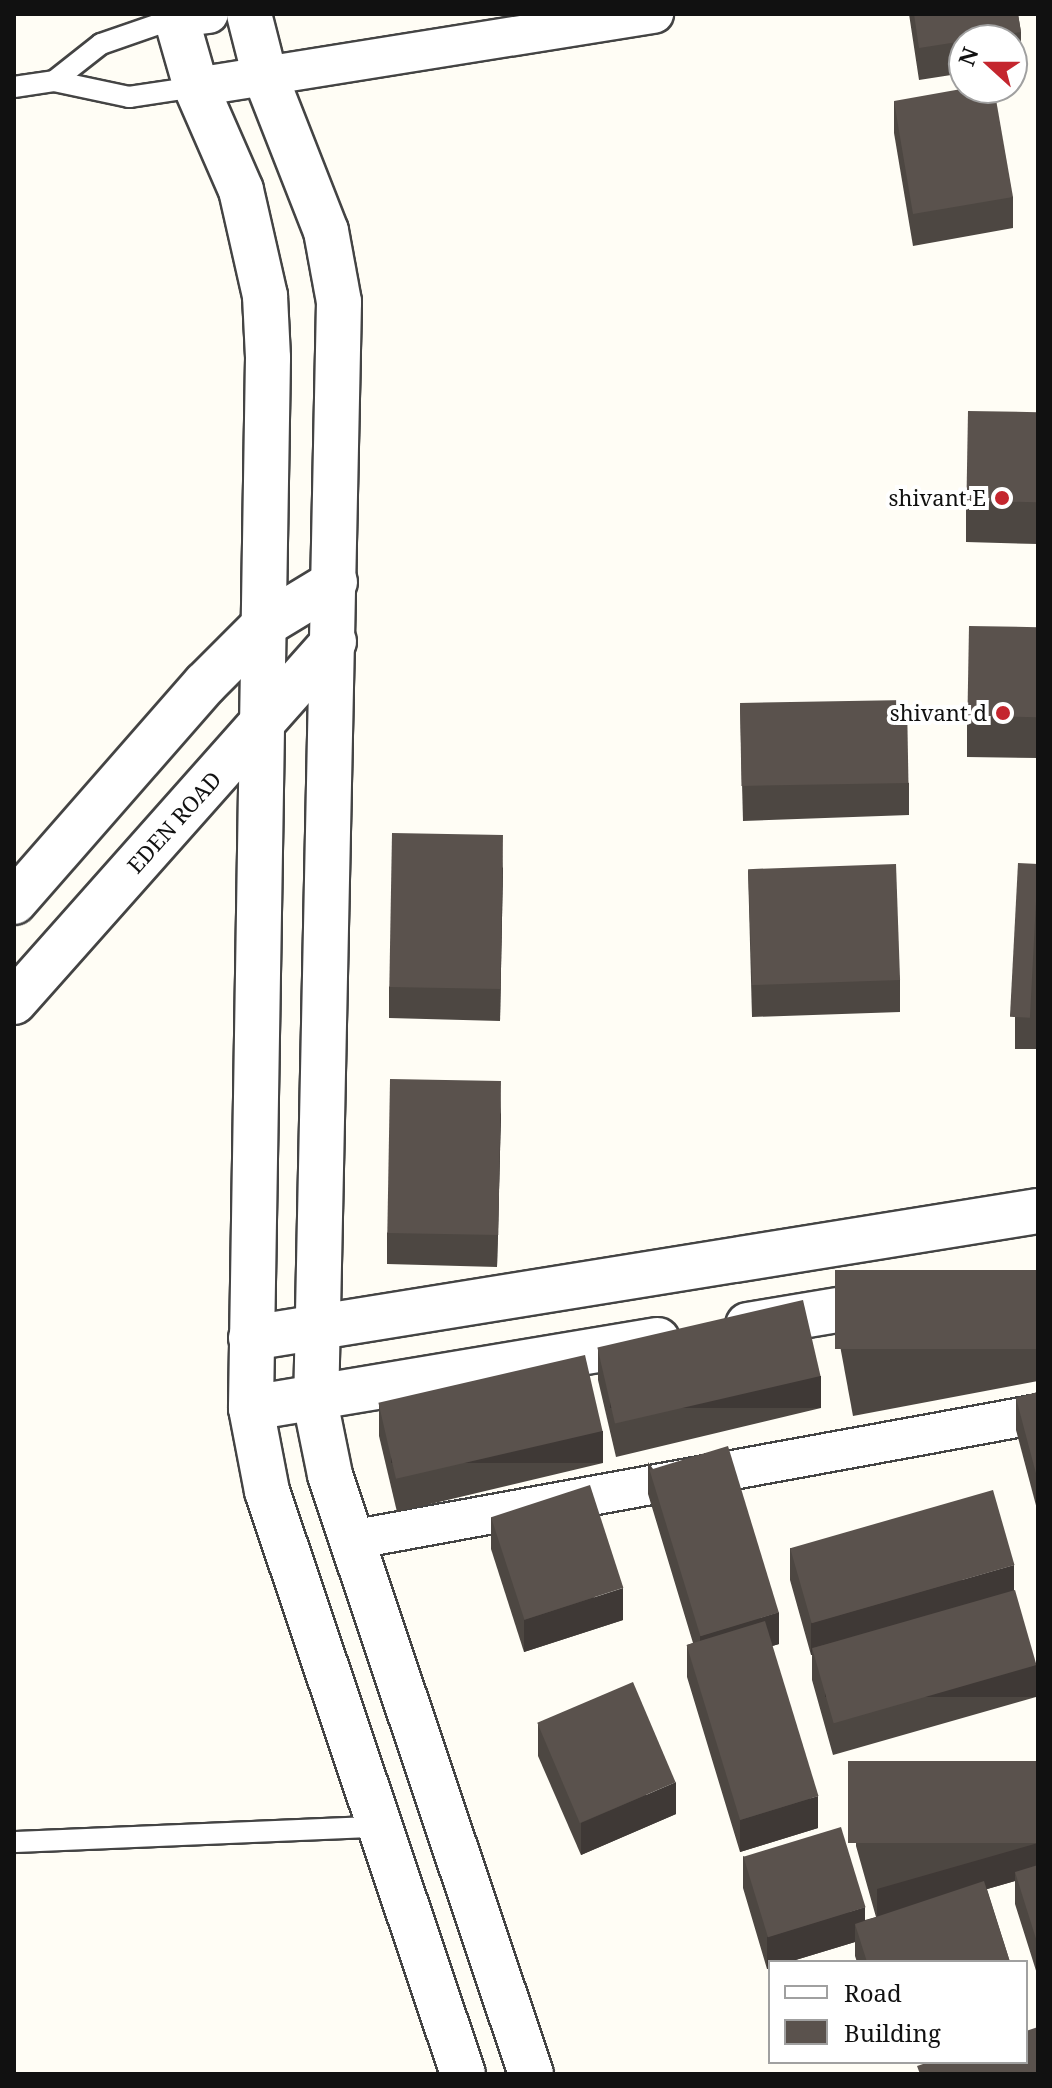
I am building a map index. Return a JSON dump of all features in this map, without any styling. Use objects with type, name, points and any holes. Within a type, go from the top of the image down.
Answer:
[{"type":"street","points":[[249,14],[264,73],[326,231],[339,302],[334,642],[315,1397],[330,1475],[531,2074]]},
{"type":"street","points":[[196,87],[264,73],[654,14]]},
{"type":"street","points":[[187,15],[196,87],[241,190],[265,296],[264,625],[251,1408],[267,1491],[463,2074]]},
{"type":"street","points":[[14,902],[205,684],[264,625],[335,582]]},
{"type":"street","name":"EDEN ROAD","points":[[14,1002],[334,642]]},
{"type":"street","points":[[251,1338],[1038,1211]]},
{"type":"street","points":[[251,1408],[944,1292]]},
{"type":"street","points":[[351,1540],[1038,1414]]},
{"type":"lane","points":[[54,81],[101,44],[187,15]]},
{"type":"lane","points":[[14,87],[54,81],[129,97],[196,87]]},
{"type":"lane","points":[[14,1842],[378,1827]]},
{"type":"building","points":[[914,14],[1018,14],[1020,24],[948,24],[948,43],[919,48]]},
{"type":"building","points":[[948,91],[948,104],[997,104],[1013,197],[913,214],[894,101]]},
{"type":"building","points":[[968,411],[1038,412],[1036,502],[966,501]]},
{"type":"building","points":[[969,626],[1038,627],[1036,717],[967,716]]},
{"type":"building","points":[[907,700],[908,783],[741,786],[740,703]]},
{"type":"building","points":[[392,833],[503,835],[500,989],[389,987]]},
{"type":"building","points":[[1018,863],[1038,864],[1030,1018],[1010,1017]]},
{"type":"building","points":[[896,864],[900,980],[752,985],[748,869]]},
{"type":"building","points":[[390,1079],[501,1081],[498,1235],[387,1233]]},
{"type":"building","points":[[835,1270],[1038,1270],[1038,1349],[835,1349]]},
{"type":"building","points":[[803,1300],[821,1376],[615,1423],[597,1347]]},
{"type":"building","points":[[585,1355],[603,1431],[396,1479],[378,1403]]},
{"type":"building","points":[[1038,1392],[1038,1481],[1016,1398]]},
{"type":"building","points":[[728,1446],[779,1612],[700,1636],[650,1470]]},
{"type":"building","points":[[590,1485],[623,1588],[524,1620],[491,1517]]},
{"type":"building","points":[[993,1490],[1014,1565],[812,1623],[790,1548]]},
{"type":"building","points":[[1015,1590],[1036,1665],[834,1723],[812,1648]]},
{"type":"building","points":[[765,1621],[819,1796],[740,1820],[687,1645]]},
{"type":"building","points":[[633,1682],[676,1782],[580,1823],[537,1723]]},
{"type":"building","points":[[848,1761],[1038,1761],[1038,1843],[848,1843]]},
{"type":"building","points":[[841,1827],[866,1907],[768,1937],[743,1857]]},
{"type":"building","points":[[1038,1865],[1038,1945],[1015,1872]]},
{"type":"building","points":[[984,1881],[1009,1960],[866,1960],[855,1924]]},
{"type":"building","points":[[1038,2027],[1038,2074],[920,2074],[917,2066],[1028,2064],[1028,2030]]},
{"type":"place","name":"shivant E","points":[[1002,498]]},
{"type":"place","name":"shivant d","points":[[1003,713]]}]
